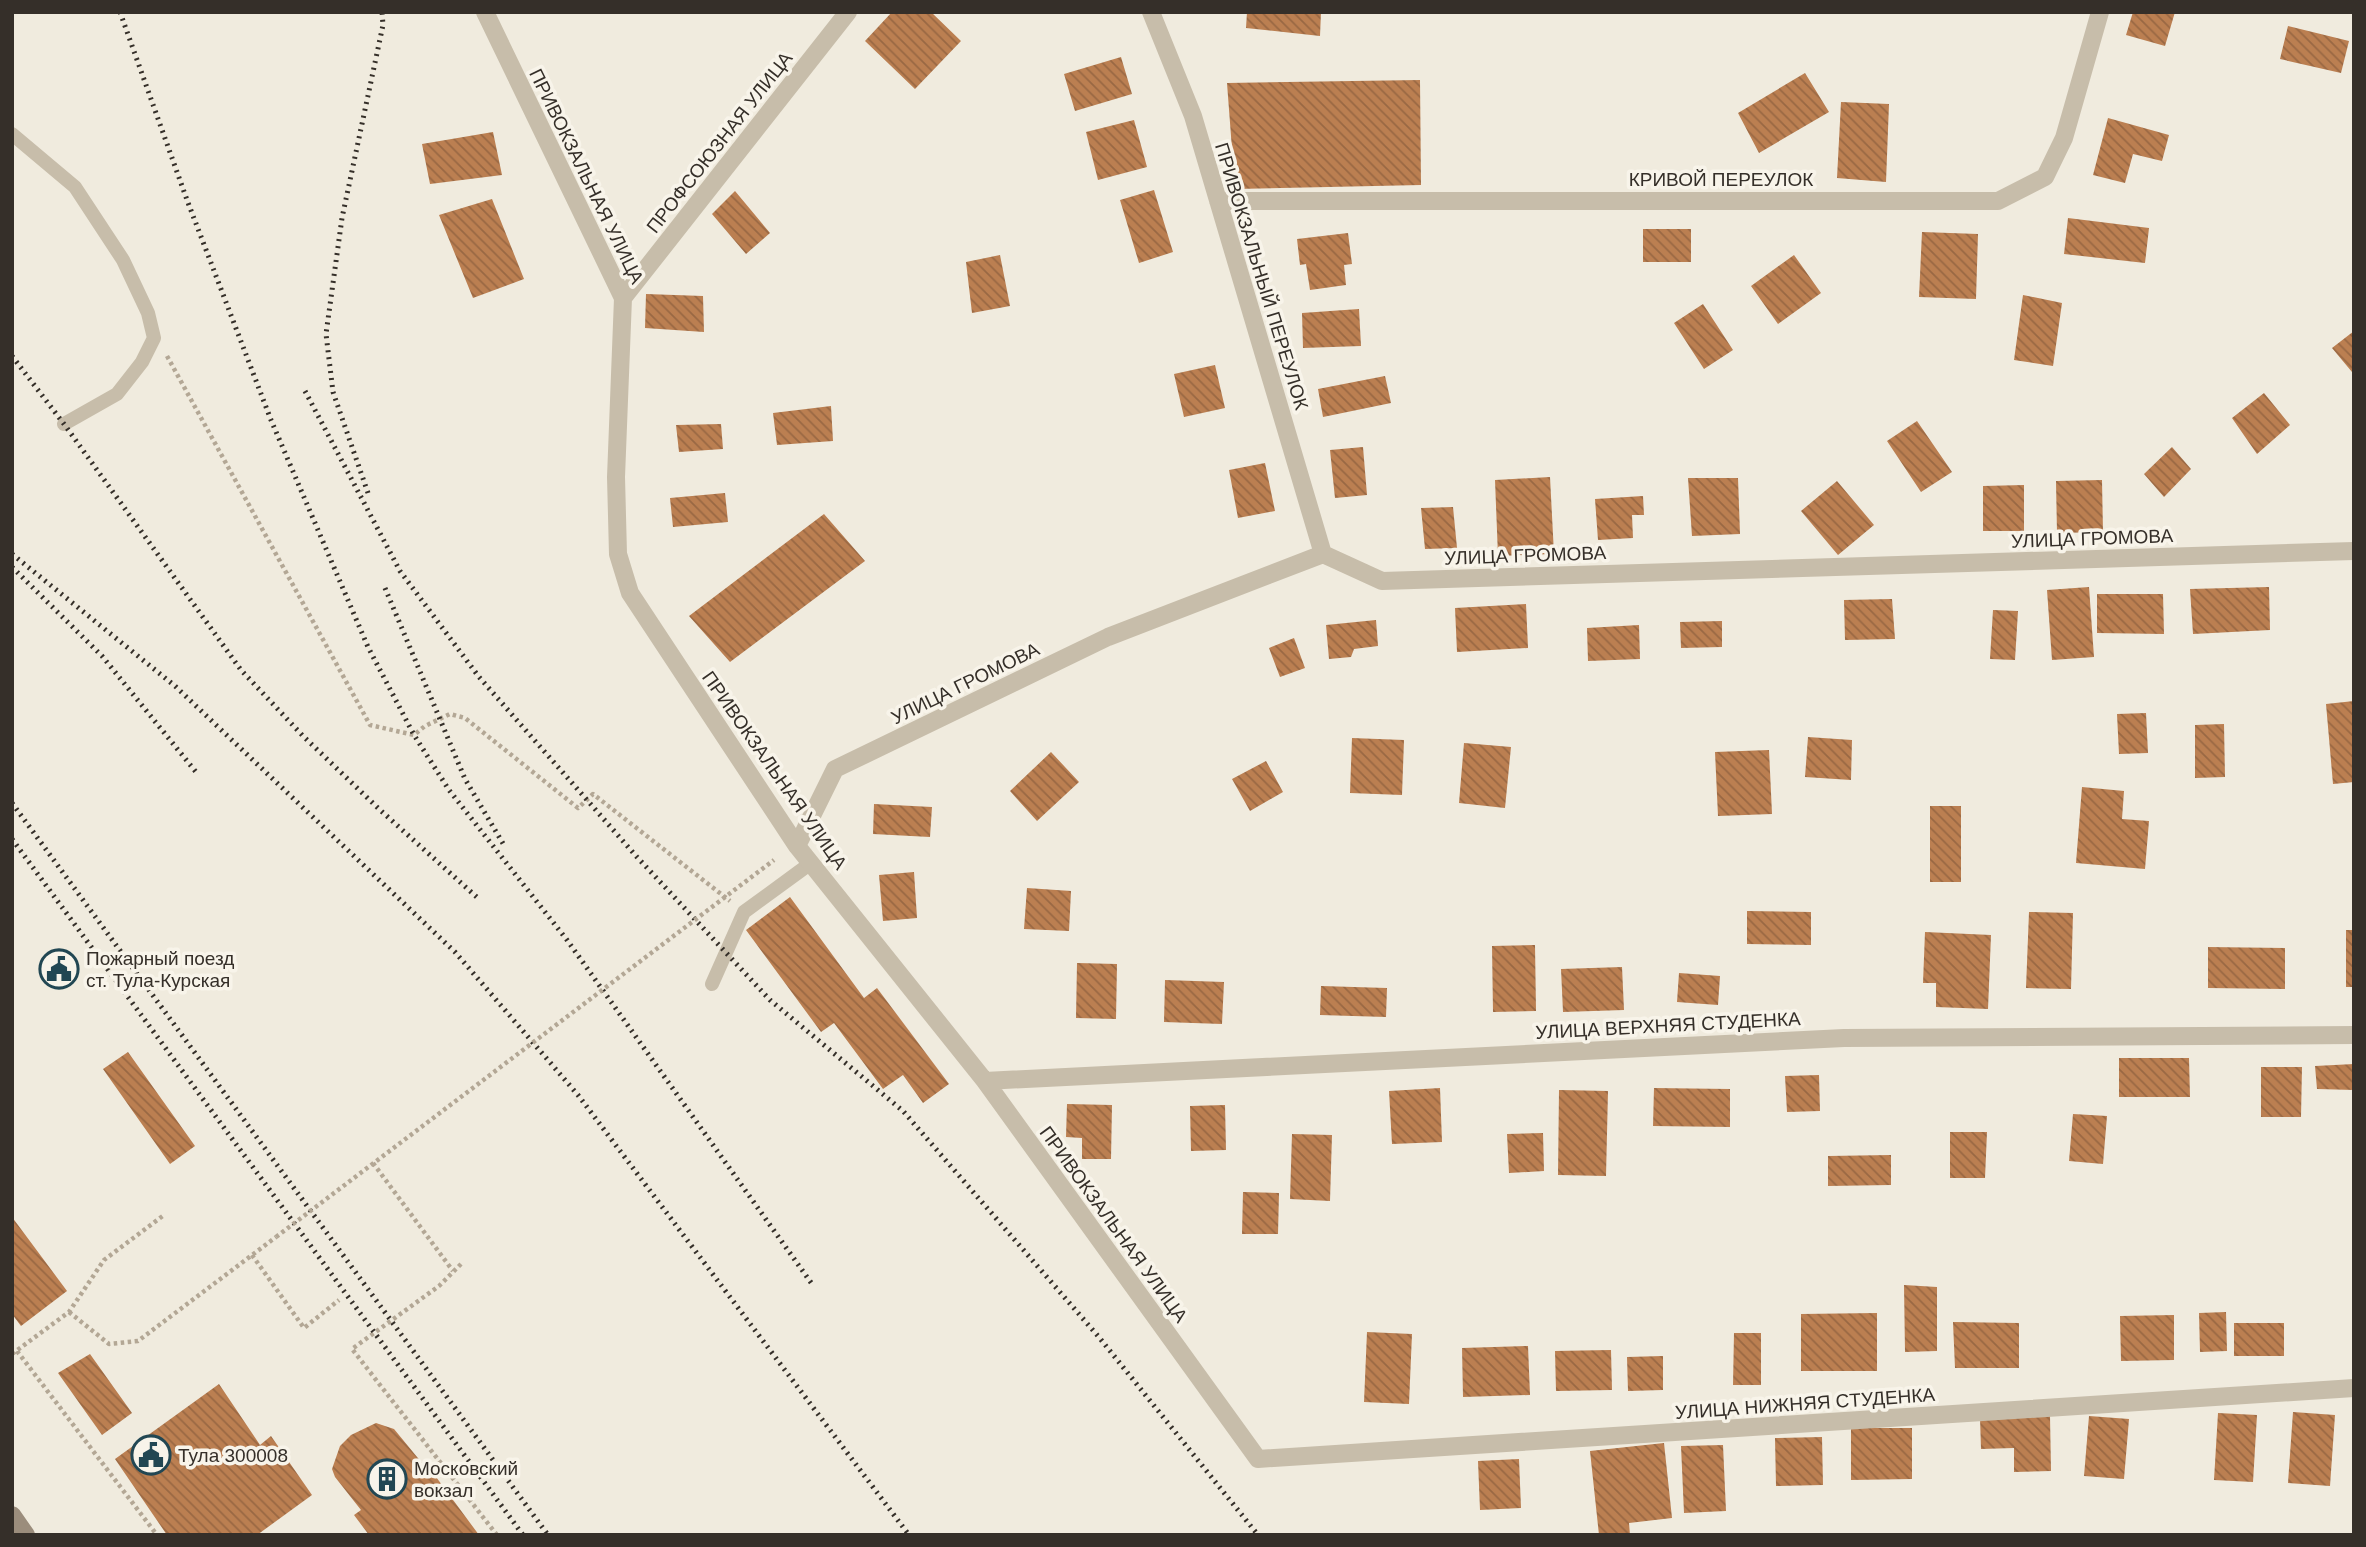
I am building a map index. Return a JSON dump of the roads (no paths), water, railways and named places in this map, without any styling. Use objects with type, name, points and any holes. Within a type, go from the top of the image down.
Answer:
[{"type":"street","name":"ПРИВОКЗАЛЬНАЯ УЛИЦА","points":[[485,12],[623,298],[616,477],[618,554],[630,593],[797,846],[985,1081],[1258,1460]]},
{"type":"street","name":"ПРОФСОЮЗНАЯ УЛИЦА","points":[[623,298],[848,12]]},
{"type":"street","name":"ПРИВОКЗАЛЬНЫЙ ПЕРЕУЛОК","points":[[1151,12],[1193,116],[1323,554]]},
{"type":"street","name":"КРИВОЙ ПЕРЕУЛОК","points":[[1218,201],[1998,201],[2045,177],[2064,138],[2100,12]]},
{"type":"street","name":"УЛИЦА ГРОМОВА","points":[[797,846],[835,769],[1108,637],[1323,554],[1382,581],[2354,551]]},
{"type":"street","name":"УЛИЦА ВЕРХНЯЯ CТУДЕНКА","points":[[985,1081],[1844,1038],[2354,1035]]},
{"type":"street","name":"УЛИЦА НИЖНЯЯ CТУДЕНКA","points":[[1258,1460],[2354,1388]]},
{"type":"street","points":[[12,1515],[26,1535]]},
{"type":"lane","points":[[12,134],[75,187],[123,260],[148,313],[154,338],[142,362],[117,394],[64,424]]},
{"type":"lane","points":[[712,984],[744,912],[811,863]]},
{"type":"railway","points":[[120,12],[187,200],[271,420],[368,647],[414,735],[449,790],[567,940],[812,1284]]},
{"type":"railway","points":[[368,493],[333,392],[326,334],[342,218],[383,25],[382,12]]},
{"type":"railway","points":[[12,356],[241,670],[303,736],[480,900]]},
{"type":"railway","points":[[305,391],[400,571],[479,677],[637,857],[770,1000],[903,1111],[1098,1336],[1258,1535]]},
{"type":"railway","points":[[12,554],[175,686],[455,952],[578,1095],[909,1535]]},
{"type":"railway","points":[[12,567],[102,656],[196,772]]},
{"type":"railway","points":[[385,588],[465,779],[505,847]]},
{"type":"railway","points":[[12,803],[548,1535]]},
{"type":"railway","points":[[12,839],[523,1535]]},
{"type":"place","name":"Пожарный поезд ст. Тула-Курская","points":[[59,969]]},
{"type":"place","name":"Тула 300008","points":[[151,1455]]},
{"type":"place","name":"Московский вокзал","points":[[387,1479]]}]
